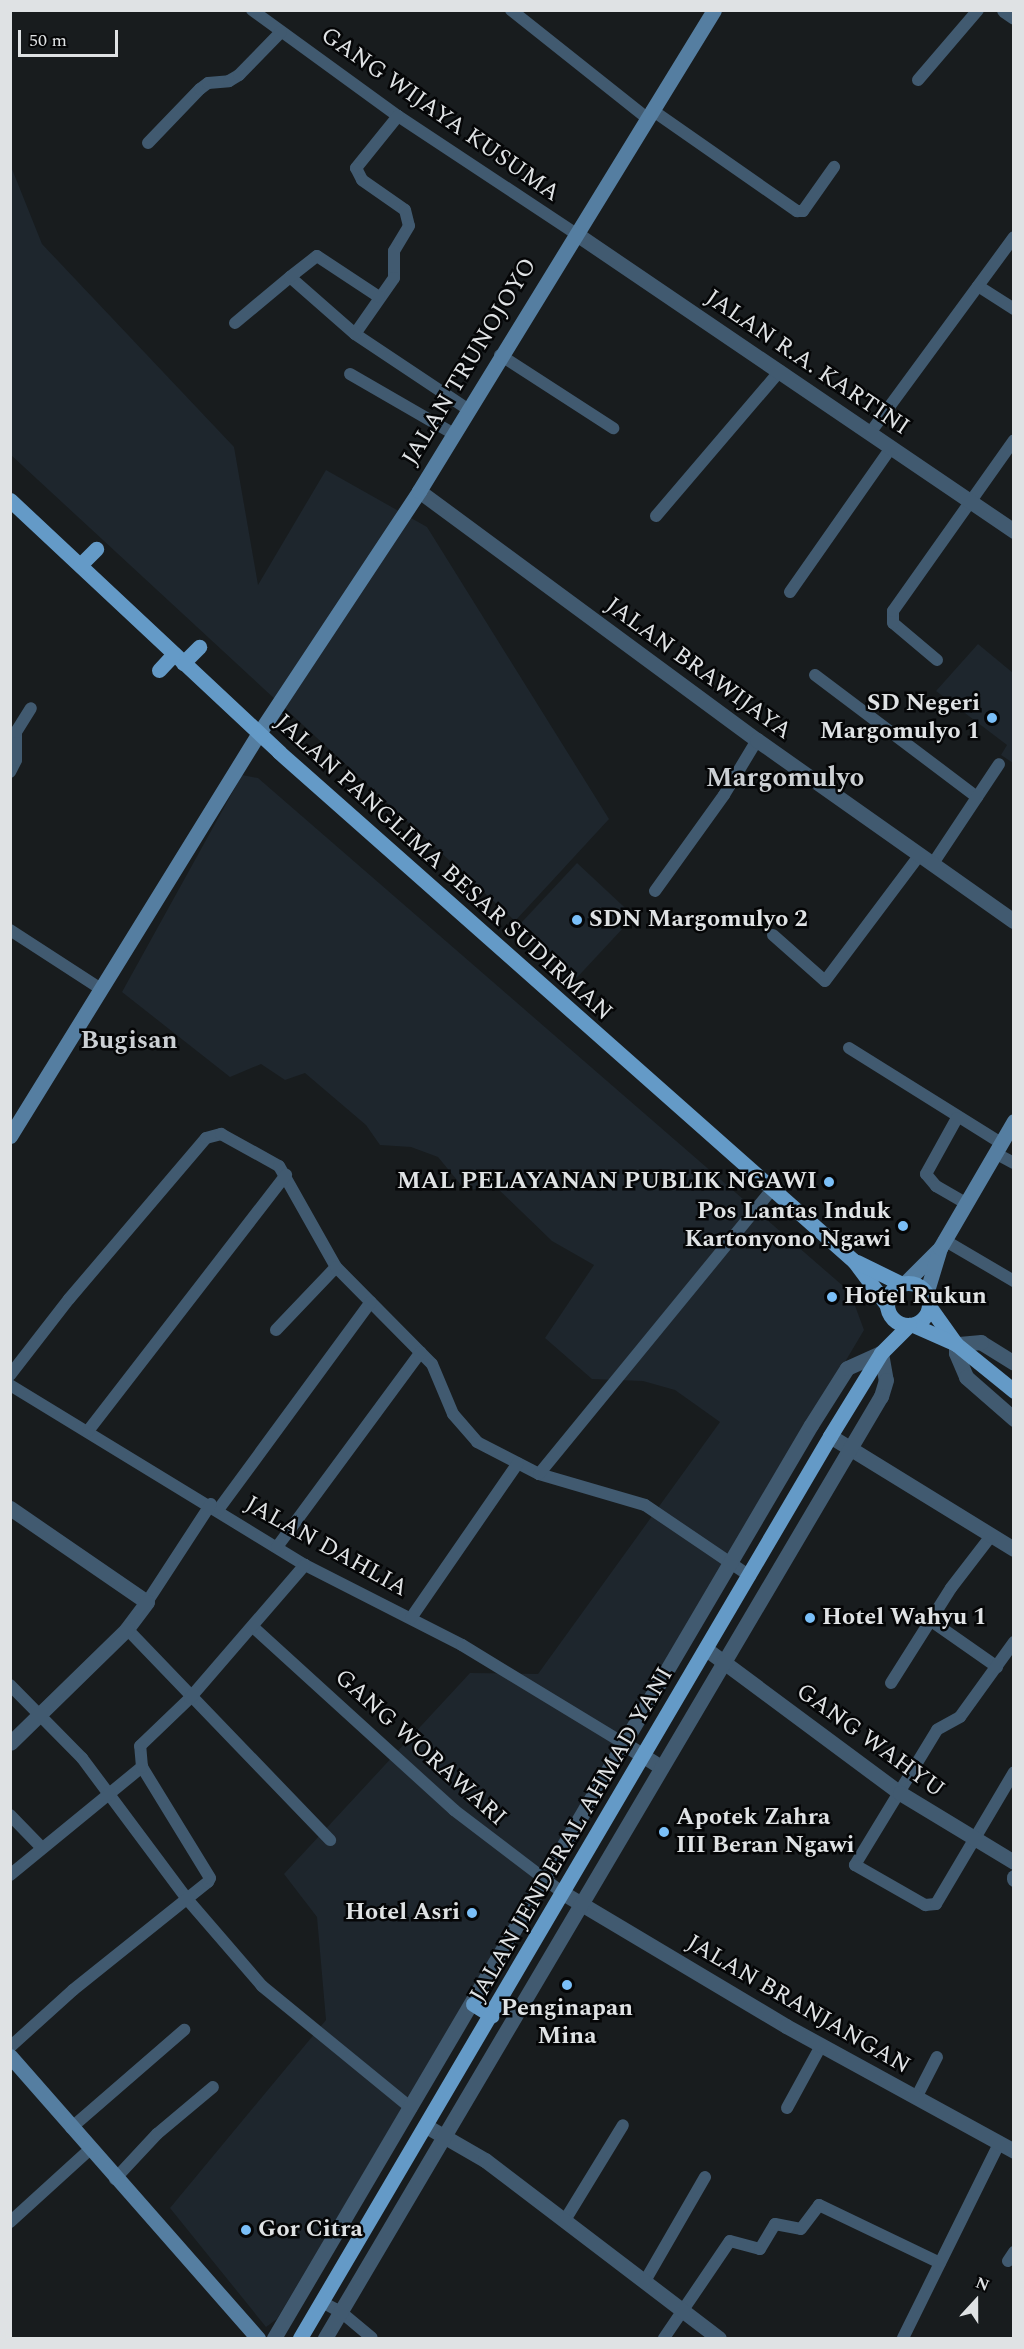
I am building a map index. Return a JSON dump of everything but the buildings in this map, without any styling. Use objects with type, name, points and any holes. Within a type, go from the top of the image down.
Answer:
[{"type":"main road","name":"JALAN TRUNOJOYO","points":[[10,1136],[259,733],[419,491],[466,408],[714,10]]},
{"type":"main road","name":"JALAN PANGLIMA BESAR SUDIRMAN","points":[[10,500],[259,733],[854,1261],[888,1310]]},
{"type":"main road","points":[[80,565],[96,549]]},
{"type":"main road","points":[[159,670],[199,647]]},
{"type":"main road","points":[[1014,1121],[942,1244],[904,1283],[890,1292],[888,1310],[898,1323],[911,1325],[956,1344],[1014,1391]]},
{"type":"main road","points":[[911,1325],[925,1317],[942,1244]]},
{"type":"main road","name":"JALAN PANGLIMA BESAR SUDIRMAN","points":[[854,1261],[904,1283]]},
{"type":"main road","points":[[904,1283],[917,1285],[956,1344]]},
{"type":"main road","name":"JALAN JENDERAL AHMAD YANI","points":[[881,1353],[888,1310]]},
{"type":"main road","name":"JALAN JENDERAL AHMAD YANI","points":[[300,2338],[492,2016],[642,1755],[750,1576],[830,1436],[881,1353],[911,1325]]},
{"type":"main road","points":[[473,2004],[492,2016]]},
{"type":"main road","points":[[10,2056],[89,2150],[258,2338]]},
{"type":"street","name":"GANG WIJAYA KUSUMA","points":[[252,10],[398,116],[575,233]]},
{"type":"street","points":[[511,10],[649,114],[797,211],[803,211],[834,167]]},
{"type":"street","points":[[918,80],[978,10]]},
{"type":"street","points":[[1004,10],[1014,17]]},
{"type":"street","points":[[148,143],[200,89],[239,75],[281,32]]},
{"type":"street","points":[[355,334],[396,273],[394,251],[409,219],[405,210],[362,180],[356,168],[398,116]]},
{"type":"street","name":"JALAN R.A. KARTINI","points":[[575,233],[1014,531]]},
{"type":"street","points":[[870,433],[1014,237]]},
{"type":"street","points":[[235,323],[317,256],[379,297]]},
{"type":"street","points":[[290,277],[355,334],[466,408]]},
{"type":"street","points":[[978,286],[1014,309]]},
{"type":"street","points":[[500,355],[613,428]]},
{"type":"street","points":[[656,516],[780,371]]},
{"type":"street","points":[[350,374],[452,433]]},
{"type":"street","points":[[937,660],[893,623],[893,611],[1014,440]]},
{"type":"street","points":[[790,592],[891,447]]},
{"type":"street","name":"JALAN BRAWIJAYA","points":[[419,491],[757,740],[1014,921]]},
{"type":"street","points":[[815,675],[977,797]]},
{"type":"street","points":[[10,772],[16,760],[16,732],[31,708]]},
{"type":"street","points":[[655,891],[724,795],[757,740]]},
{"type":"street","points":[[932,865],[999,764]]},
{"type":"street","points":[[773,935],[825,981],[919,856]]},
{"type":"street","points":[[10,930],[101,989]]},
{"type":"street","points":[[849,1048],[957,1118],[998,1148],[1014,1163]]},
{"type":"street","points":[[957,1118],[926,1174],[936,1186],[966,1203]]},
{"type":"street","points":[[10,1375],[69,1299],[206,1138],[221,1134],[268,1157],[286,1175],[336,1267],[432,1364],[453,1414],[465,1431],[539,1474],[645,1505],[750,1576]]},
{"type":"street","points":[[88,1431],[286,1175]]},
{"type":"street","points":[[539,1474],[772,1189]]},
{"type":"street","points":[[942,1244],[1014,1281]]},
{"type":"street","points":[[276,1330],[336,1267]]},
{"type":"street","points":[[10,1743],[127,1629],[214,1507],[370,1302]]},
{"type":"street","points":[[1014,1364],[981,1342],[956,1344],[966,1377],[1014,1419]]},
{"type":"street","points":[[278,1547],[421,1352]]},
{"type":"street","points":[[274,2338],[473,2004],[623,1743],[843,1374],[850,1365],[881,1353],[885,1387],[661,1767],[583,1905],[325,2338]]},
{"type":"street","name":"JALAN DAHLIA","points":[[10,1385],[214,1507],[305,1565],[462,1645],[623,1743]]},
{"type":"street","points":[[830,1436],[1014,1549]]},
{"type":"street","points":[[411,1618],[518,1463]]},
{"type":"street","points":[[10,1508],[147,1602]]},
{"type":"street","points":[[891,1683],[930,1620],[991,1536]]},
{"type":"street","points":[[10,2047],[73,1990],[210,1878],[142,1767],[140,1746],[190,1698],[254,1627],[305,1565]]},
{"type":"street","points":[[930,1620],[997,1667]]},
{"type":"street","name":"GANG WORAWARI","points":[[254,1627],[454,1810],[545,1881],[564,1893]]},
{"type":"street","points":[[127,1629],[190,1698],[330,1840]]},
{"type":"street","points":[[1014,1642],[960,1717],[937,1730],[900,1793],[856,1860],[860,1869],[925,1905],[936,1904],[1014,1772]]},
{"type":"street","name":"GANG WAHYU","points":[[706,1649],[900,1793],[1014,1862]]},
{"type":"street","points":[[10,1685],[110,1793],[187,1899],[262,1986],[411,2108]]},
{"type":"street","points":[[623,1743],[661,1767]]},
{"type":"street","points":[[10,1875],[142,1767]]},
{"type":"street","points":[[10,1815],[42,1848]]},
{"type":"street","name":"JALAN BRANJANGAN","points":[[564,1893],[821,2046],[1014,2151]]},
{"type":"street","points":[[71,2128],[184,2030]]},
{"type":"street","points":[[787,2108],[821,2046]]},
{"type":"street","points":[[916,2098],[937,2057]]},
{"type":"street","points":[[115,2179],[157,2134],[213,2087]]},
{"type":"street","points":[[565,2220],[623,2125]]},
{"type":"street","points":[[426,2126],[485,2160],[719,2338]]},
{"type":"street","points":[[903,2338],[999,2144]]},
{"type":"street","points":[[10,2222],[89,2150]]},
{"type":"street","points":[[645,2281],[705,2177]]},
{"type":"street","points":[[664,2338],[730,2241],[760,2249],[775,2224],[801,2229],[819,2205],[940,2263]]},
{"type":"street","points":[[322,2302],[341,2312],[372,2338]]},
{"type":"shaded area","points":[[10,164],[42,244],[234,447],[258,585],[326,470],[427,527],[609,819],[515,921],[11,455]]},
{"type":"shaded area","name":"SD Negeri Margomulyo 1","points":[[978,644],[1013,673],[1013,763],[1001,755],[1007,745],[936,691]]},
{"type":"shaded area","points":[[242,775],[258,778],[850,1292],[864,1330],[277,2319],[266,2327],[170,2208],[326,2020],[317,1917],[284,1874],[470,1673],[538,1674],[720,1422],[675,1390],[643,1381],[592,1379],[545,1338],[594,1265],[552,1241],[494,1185],[466,1191],[438,1157],[411,1147],[380,1145],[366,1125],[305,1073],[285,1080],[261,1064],[230,1077],[122,992]]},
{"type":"shaded area","name":"SDN Margomulyo 2","points":[[577,863],[634,916],[577,978],[520,924]]},
{"type":"place","name":"SD Negeri Margomulyo 1","points":[[992,718]]},
{"type":"place","name":"SDN Margomulyo 2","points":[[577,920]]},
{"type":"place","name":"MAL PELAYANAN PUBLIK NGAWI","points":[[829,1182]]},
{"type":"place","name":"Pos Lantas Induk Kartonyono Ngawi","points":[[903,1226]]},
{"type":"place","name":"Hotel Rukun","points":[[832,1297]]},
{"type":"place","name":"Hotel Wahyu 1","points":[[810,1618]]},
{"type":"place","name":"Apotek Zahra III Beran Ngawi","points":[[664,1832]]},
{"type":"place","name":"Hotel Asri","points":[[472,1913]]},
{"type":"place","name":"Penginapan Mina","points":[[567,1985]]},
{"type":"place","name":"Gor Citra","points":[[246,2230]]},
{"type":"district","name":"Margomulyo","points":[[785,779]]},
{"type":"district","name":"Bugisan","points":[[129,1041]]}]
